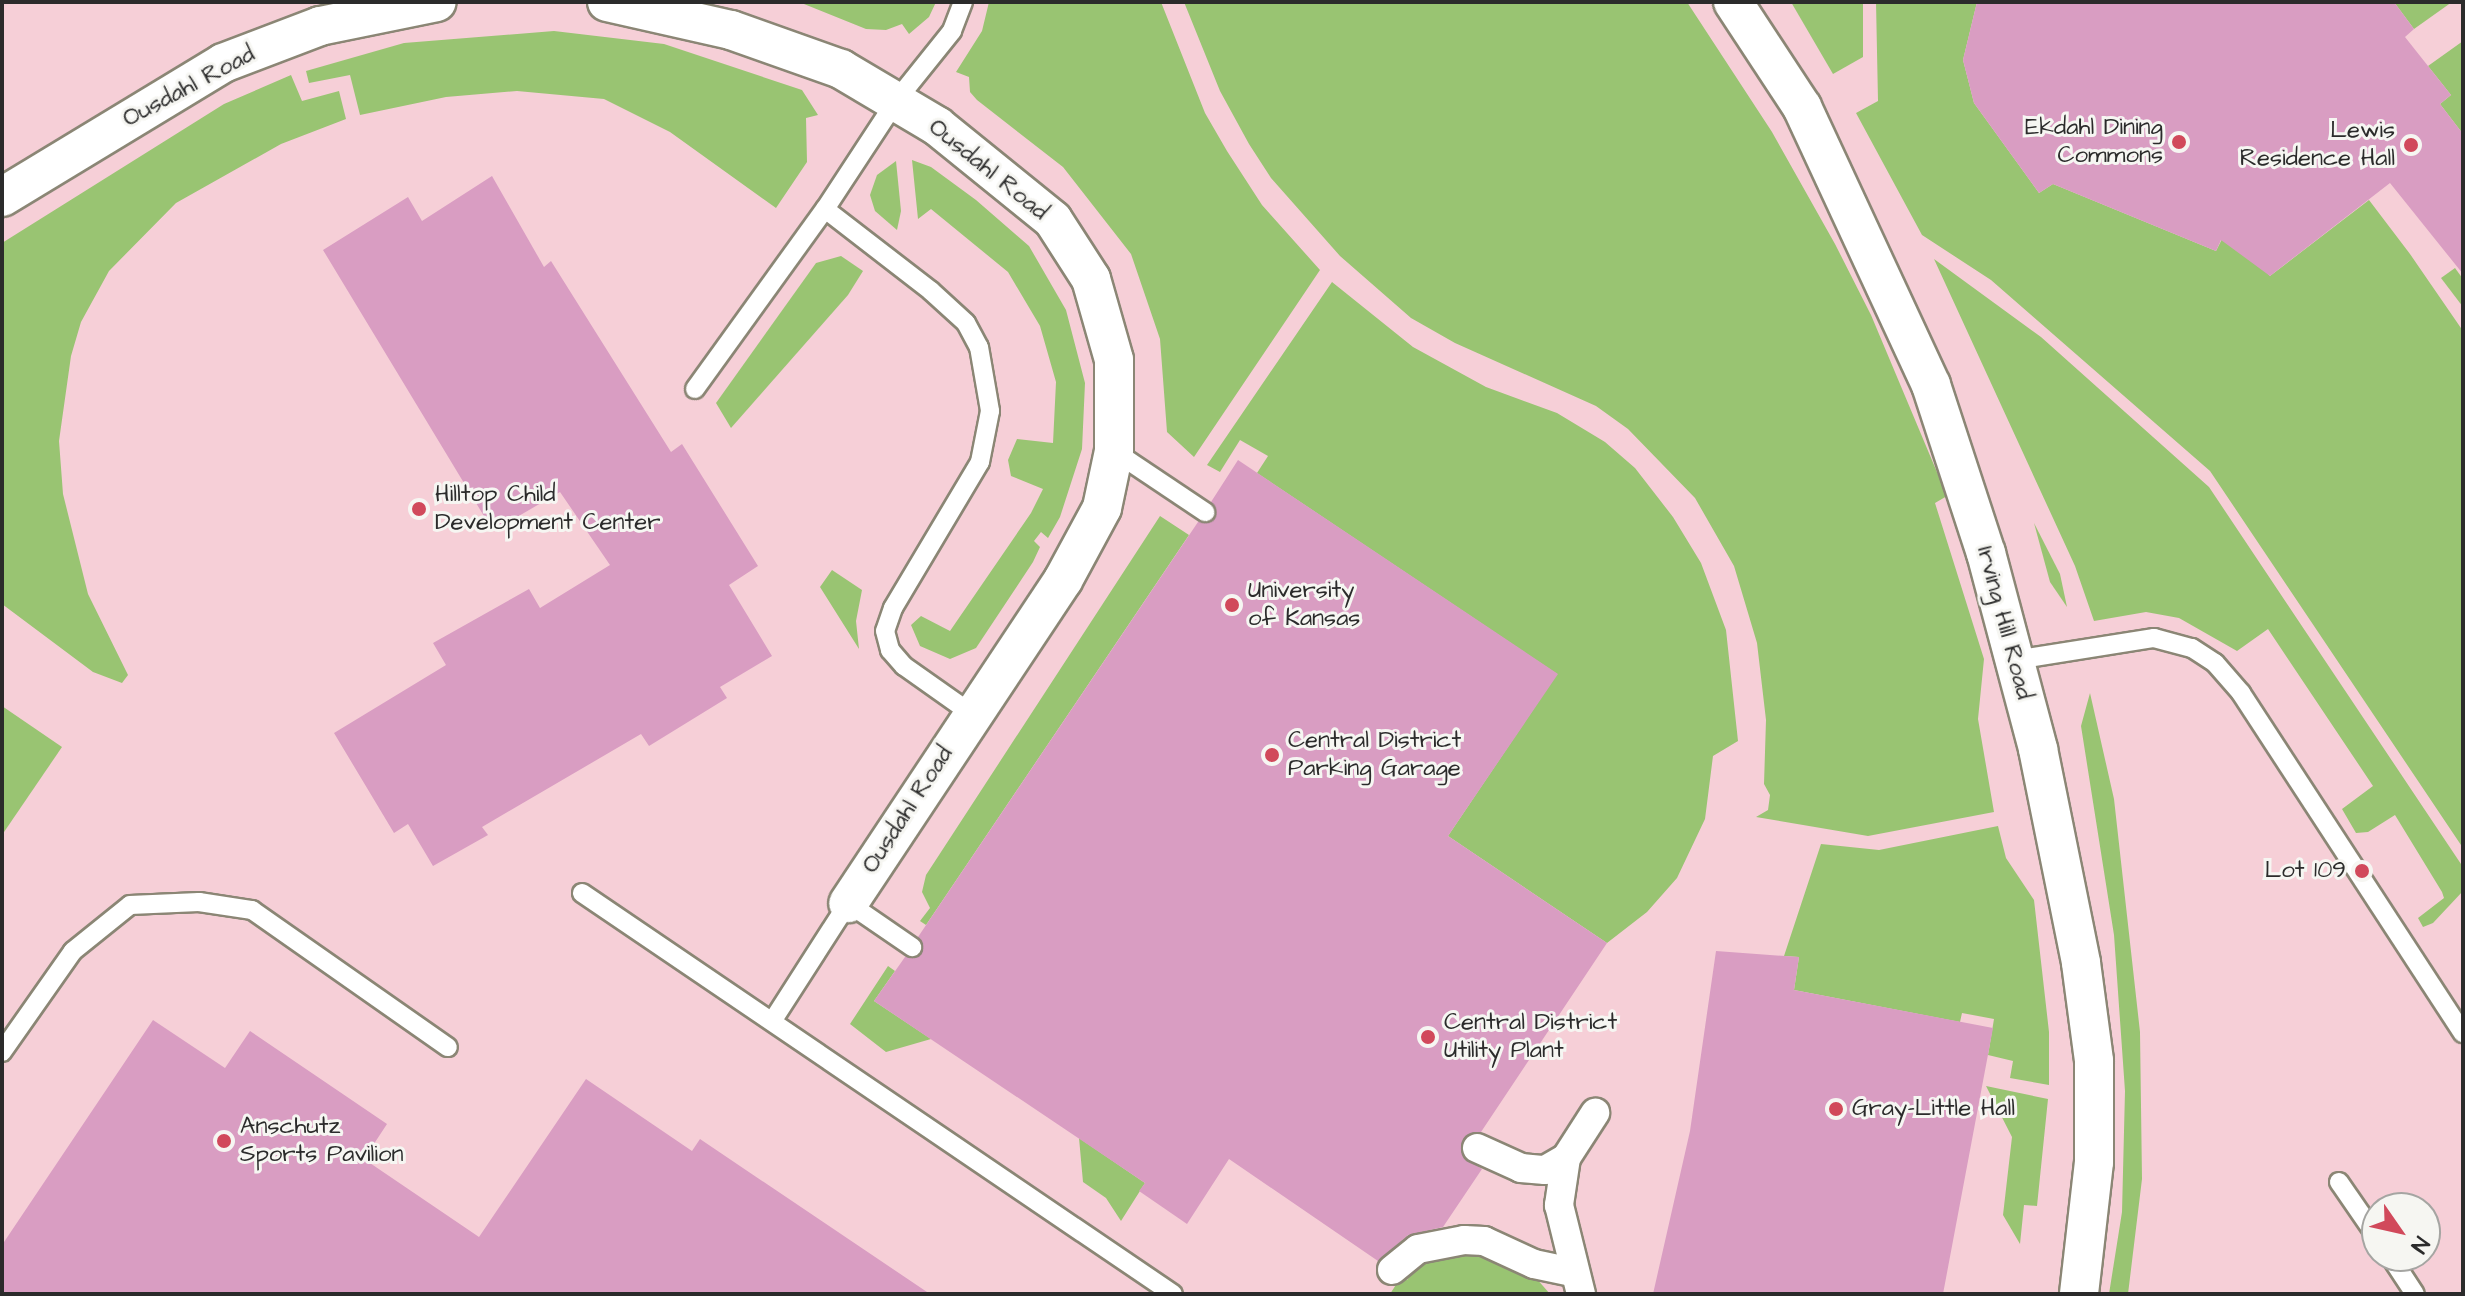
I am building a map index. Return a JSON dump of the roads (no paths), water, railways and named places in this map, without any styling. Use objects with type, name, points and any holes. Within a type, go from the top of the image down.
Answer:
[{"type":"street","name":"Ousdahl Road","points":[[2,197],[223,63],[320,26],[437,2]]},
{"type":"street","name":"Ousdahl Road","points":[[607,2],[731,30],[841,69],[896,101],[1001,174],[1053,220],[1091,279],[1114,360],[1114,451],[1102,508],[1082,544],[848,903]]},
{"type":"street","name":"Irving Hill Road","points":[[1733,2],[1802,107],[1931,385],[1986,553],[2015,660],[2051,810],[2094,1061],[2094,1162],[2079,1294]]},
{"type":"street","points":[[1477,1148],[1521,1168],[1545,1170],[1566,1158],[1595,1113]]},
{"type":"street","points":[[1566,1158],[1561,1216],[1577,1283]]},
{"type":"street","points":[[1521,1168],[1561,1216]]},
{"type":"street","points":[[1392,1270],[1418,1249],[1464,1240],[1484,1241],[1577,1283]]},
{"type":"lane","points":[[695,389],[825,209],[896,101],[952,31],[963,2]]},
{"type":"lane","points":[[825,209],[966,323],[987,375],[989,430],[980,462],[893,608],[885,631],[890,650],[904,666],[972,714]]},
{"type":"lane","points":[[1114,451],[1205,512]]},
{"type":"lane","points":[[2015,660],[2154,638],[2192,648],[2215,663],[2241,693],[2463,1033]]},
{"type":"lane","points":[[582,893],[1173,1294]]},
{"type":"lane","points":[[2,1052],[73,951],[130,905],[199,902],[252,910],[448,1047]]},
{"type":"lane","points":[[773,1020],[848,903],[912,947]]},
{"type":"lane","points":[[2339,1182],[2361,1214]]},
{"type":"lane","points":[[2401,1272],[2415,1294]]},
{"type":"place","name":"Ekdahl Dining Commons","points":[[2179,142]]},
{"type":"place","name":"Lewis Residence Hall","points":[[2411,145]]},
{"type":"place","name":"Hilltop Child Development Center","points":[[419,509]]},
{"type":"place","name":"University of Kansas","points":[[1232,605]]},
{"type":"place","name":"Central District Parking Garage","points":[[1272,755]]},
{"type":"place","name":"Lot 109","points":[[2362,871]]},
{"type":"place","name":"Central District Utility Plant","points":[[1428,1037]]},
{"type":"place","name":"Gray-Little Hall","points":[[1836,1109]]},
{"type":"place","name":"Anschutz Sports Pavilion","points":[[224,1141]]}]
